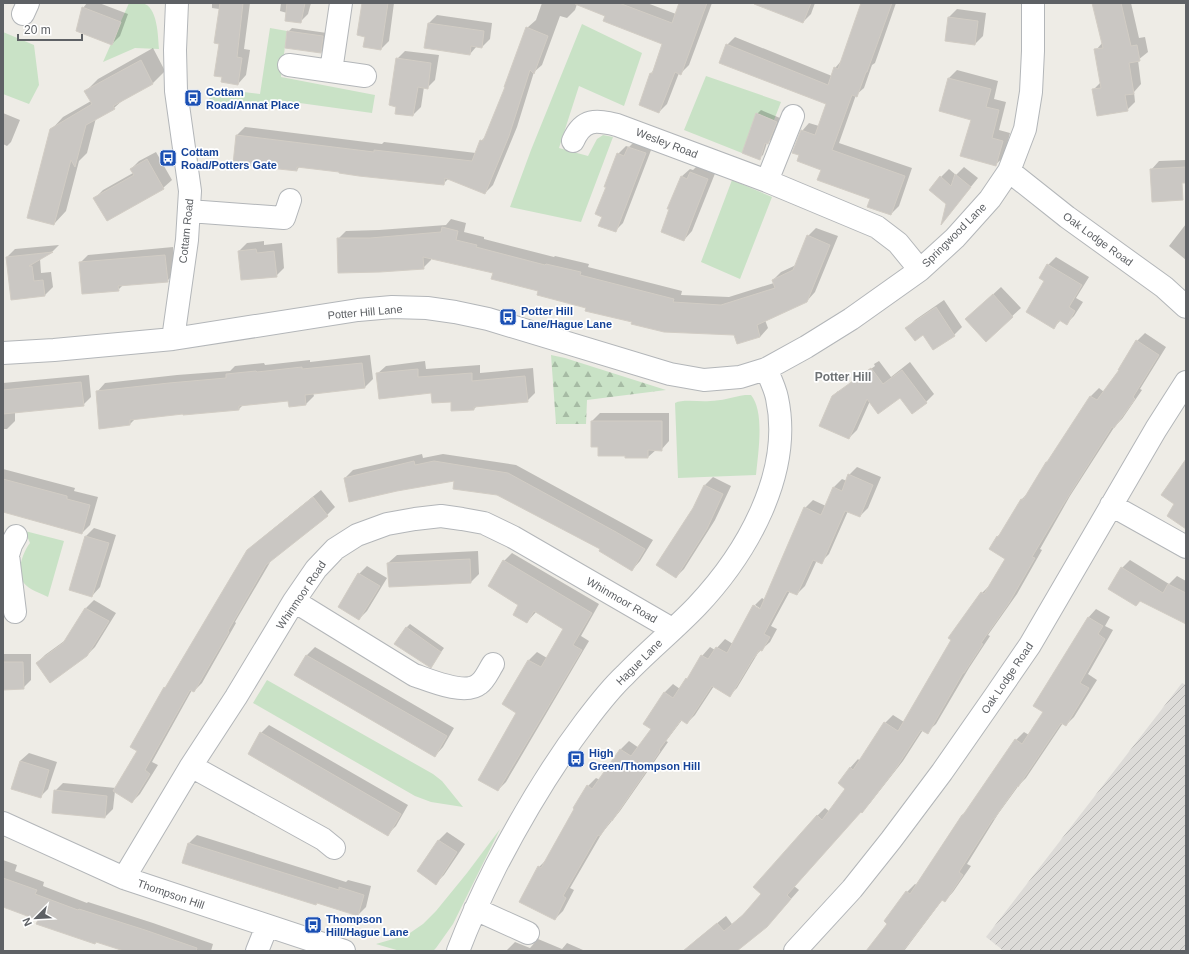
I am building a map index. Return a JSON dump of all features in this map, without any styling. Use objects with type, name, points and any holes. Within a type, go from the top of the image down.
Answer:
[{"type":"street","name":"Cottam Road","points":[[173,339],[187,240],[189,211],[189,184],[176,91],[175,50],[177,3]]},
{"type":"street","points":[[331,71],[341,3]]},
{"type":"street","name":"Springwood Lane","points":[[766,369],[806,347],[851,319],[920,270],[955,238],[990,199],[1009,171],[1025,129],[1031,92],[1033,51],[1032,3]]},
{"type":"street","points":[[289,66],[365,76]]},
{"type":"street","points":[[767,181],[793,116]]},
{"type":"street","name":"Wesley Road","points":[[573,141],[577,132],[582,126],[600,121],[617,125],[767,181],[877,227],[898,242],[920,270]]},
{"type":"street","name":"Oak Lodge Road","points":[[1009,171],[1067,217],[1164,287],[1186,307]]},
{"type":"street","points":[[189,211],[284,218],[290,200]]},
{"type":"street","name":"Potter Hill Lane","points":[[3,352],[54,350],[173,339],[358,310],[392,307],[427,308],[488,319],[670,374],[688,378],[704,380],[724,379],[740,377],[766,369]]},
{"type":"street","name":"Hague Lane","points":[[458,951],[475,909],[512,835],[557,760],[586,721],[624,676],[697,606],[727,570],[744,545],[763,507],[770,488],[778,456],[780,425],[777,397],[766,369]]},
{"type":"street","name":"Oak Lodge Road","points":[[795,951],[852,890],[891,840],[942,772],[1030,644],[1156,429],[1186,382]]},
{"type":"street","points":[[1111,505],[1186,547]]},
{"type":"street","name":"Whinmoor Road","points":[[124,878],[150,837],[191,766],[236,697],[294,601],[316,569],[335,549],[357,535],[387,524],[441,516],[462,518],[484,523],[513,537],[672,629]]},
{"type":"street","points":[[9,548],[15,612]]},
{"type":"street","points":[[294,601],[414,675],[433,682],[469,689],[480,684],[494,664]]},
{"type":"street","points":[[191,766],[323,839],[334,848]]},
{"type":"street","name":"Thompson Hill","points":[[3,823],[124,878],[344,951]]},
{"type":"street","points":[[475,909],[528,933]]},
{"type":"street","points":[[257,951],[267,926]]},
{"type":"shaded area","points":[[1182,683],[1186,685],[1186,951],[1004,951],[986,937]]},
{"type":"green space","points":[[129,3],[142,3],[147,5],[151,10],[156,23],[159,49],[135,48],[103,62]]},
{"type":"green space","points":[[582,24],[642,53],[624,106],[579,86],[559,148],[588,156],[597,139],[603,135],[613,137],[581,222],[510,207],[531,150]]},
{"type":"green space","points":[[270,28],[287,31],[281,77],[375,95],[372,113],[278,100],[264,109],[209,103],[210,88],[260,94]]},
{"type":"green space","points":[[3,32],[34,45],[39,85],[29,104],[3,94]]},
{"type":"green space","points":[[706,76],[781,102],[774,120],[756,113],[742,153],[684,130]]},
{"type":"green space","points":[[732,180],[772,197],[740,279],[701,262]]},
{"type":"green space","points":[[551,355],[565,358],[666,390],[587,400],[586,424],[556,424]]},
{"type":"green space","points":[[751,395],[758,412],[760,433],[756,475],[678,478],[675,403],[682,401],[718,400]]},
{"type":"green space","points":[[25,531],[64,541],[48,597],[28,587],[21,578],[21,562],[30,543]]},
{"type":"green space","points":[[267,680],[433,774],[442,781],[463,807],[431,802],[415,796],[253,703]]},
{"type":"green space","points":[[500,829],[453,924],[433,951],[400,951],[376,944],[407,935],[423,924],[436,911],[467,873]]},
{"type":"building","points":[[220,3],[243,3],[237,57],[242,58],[238,85],[221,82],[222,77],[214,76],[219,44],[214,43]]},
{"type":"building","points":[[287,3],[305,3],[301,23],[285,21]]},
{"type":"building","points":[[362,3],[388,3],[381,50],[363,47],[365,37],[357,35]]},
{"type":"building","points":[[575,3],[619,3],[672,23],[679,3],[707,3],[681,75],[675,72],[659,113],[639,105],[650,73],[652,74],[662,44],[603,21],[605,16]]},
{"type":"building","points":[[754,3],[811,3],[803,23]]},
{"type":"building","points":[[861,3],[892,3],[857,97],[852,95],[832,150],[905,176],[891,215],[867,207],[870,199],[817,180],[821,170],[797,161],[799,155],[792,153],[801,130],[815,135],[826,104],[719,63],[726,44],[828,85],[834,67],[838,69]]},
{"type":"building","points":[[1092,3],[1121,3],[1131,46],[1137,45],[1140,61],[1129,63],[1134,94],[1125,95],[1128,111],[1097,116],[1092,89],[1101,88],[1094,49],[1103,48]]},
{"type":"building","points":[[82,7],[121,22],[112,45],[76,31]]},
{"type":"building","points":[[948,17],[978,21],[975,45],[945,41]]},
{"type":"building","points":[[428,23],[484,31],[482,48],[471,46],[470,55],[424,48]]},
{"type":"building","points":[[526,27],[548,36],[534,74],[530,70],[509,136],[485,194],[445,178],[444,185],[359,176],[297,167],[297,171],[233,164],[236,135],[374,152],[374,150],[472,161],[480,140],[483,141],[505,87]]},
{"type":"building","points":[[287,31],[323,36],[321,53],[285,48]]},
{"type":"building","points":[[396,58],[431,63],[428,89],[418,87],[413,116],[395,114],[396,107],[389,105]]},
{"type":"building","points":[[141,60],[153,84],[113,106],[115,109],[86,125],[75,167],[71,160],[54,225],[27,218],[50,129],[92,104],[84,91]]},
{"type":"building","points":[[948,78],[991,89],[986,107],[999,110],[992,138],[1003,141],[996,166],[960,156],[971,120],[939,111]]},
{"type":"building","points":[[756,113],[777,122],[768,144],[765,143],[760,160],[742,153]]},
{"type":"building","points":[[628,147],[646,153],[616,232],[598,226],[602,217],[595,214],[617,153],[624,156]]},
{"type":"building","points":[[147,159],[164,189],[107,221],[93,198],[134,175],[130,169]]},
{"type":"building","points":[[1186,167],[1186,183],[1182,183],[1183,200],[1152,202],[1150,169]]},
{"type":"building","points":[[690,172],[708,179],[684,241],[661,232],[669,209],[667,209],[681,176],[687,179]]},
{"type":"building","points":[[955,174],[971,187],[941,225],[946,204],[929,190],[940,176],[951,186]]},
{"type":"building","points":[[442,227],[458,231],[456,240],[477,245],[476,247],[545,265],[581,272],[580,275],[674,299],[673,302],[721,305],[775,288],[772,280],[793,270],[807,235],[830,245],[807,302],[757,325],[760,337],[737,344],[734,335],[664,332],[631,324],[632,322],[585,311],[586,308],[537,295],[538,291],[491,279],[493,273],[423,257],[424,269],[338,273],[337,238],[370,238],[441,232]]},
{"type":"building","points":[[256,249],[257,253],[274,251],[277,277],[241,280],[238,251]]},
{"type":"building","points":[[53,252],[29,266],[32,266],[34,281],[43,280],[45,296],[11,300],[6,257]]},
{"type":"building","points":[[165,255],[168,282],[118,286],[119,291],[82,294],[79,262]]},
{"type":"building","points":[[1047,264],[1082,285],[1069,307],[1075,311],[1067,325],[1059,320],[1054,329],[1026,312],[1044,281],[1039,278]]},
{"type":"building","points":[[993,294],[1013,317],[986,342],[965,319]]},
{"type":"building","points":[[936,307],[955,336],[933,350],[923,335],[915,341],[905,328]]},
{"type":"building","points":[[1136,340],[1159,355],[1133,397],[1135,399],[1114,428],[1112,427],[1063,505],[1032,557],[1035,558],[1009,603],[981,643],[983,644],[963,673],[928,734],[921,730],[895,770],[862,813],[861,812],[787,895],[791,899],[767,927],[737,951],[683,951],[717,923],[724,931],[742,916],[761,894],[753,887],[817,815],[822,820],[845,789],[838,783],[850,767],[853,770],[884,722],[898,731],[951,640],[948,638],[981,592],[984,594],[1005,559],[989,549],[1021,499],[1023,500],[1046,462],[1090,396],[1097,400],[1119,370]]},
{"type":"building","points":[[362,363],[365,388],[305,395],[306,405],[289,407],[288,401],[239,406],[239,410],[130,420],[130,425],[99,429],[96,391],[226,378],[226,374]]},
{"type":"building","points":[[871,368],[883,384],[902,370],[927,403],[912,414],[900,398],[878,414],[867,399],[849,439],[819,426],[832,396]]},
{"type":"building","points":[[418,369],[418,377],[472,373],[472,381],[525,376],[528,402],[474,407],[474,410],[451,411],[451,402],[432,403],[431,393],[379,399],[376,373]]},
{"type":"building","points":[[81,382],[84,406],[3,414],[3,390]]},
{"type":"building","points":[[591,421],[662,421],[662,451],[648,450],[648,458],[598,456],[598,447],[591,447]]},
{"type":"building","points":[[1186,459],[1186,529],[1167,516],[1174,504],[1161,495]]},
{"type":"building","points":[[414,461],[415,465],[434,461],[508,473],[645,549],[632,571],[599,551],[600,549],[497,495],[453,489],[454,481],[397,491],[349,502],[344,478]]},
{"type":"building","points":[[848,474],[873,485],[860,517],[845,511],[822,564],[813,560],[797,595],[787,591],[764,634],[770,637],[762,651],[759,650],[754,657],[730,697],[712,686],[687,724],[681,720],[659,750],[660,751],[612,821],[611,820],[600,836],[598,835],[563,896],[566,898],[555,920],[519,902],[538,866],[541,868],[587,785],[592,789],[620,749],[631,756],[651,729],[643,724],[664,692],[673,698],[686,678],[687,679],[701,655],[708,659],[716,647],[727,653],[753,605],[760,609],[804,507],[821,515],[833,487],[842,491]]},
{"type":"building","points":[[3,479],[67,496],[67,499],[90,505],[82,534],[3,512]]},
{"type":"building","points":[[704,485],[723,494],[707,529],[676,578],[656,565],[693,508]]},
{"type":"building","points":[[313,497],[328,516],[266,565],[194,692],[190,690],[145,770],[150,774],[132,803],[113,791],[137,751],[130,747],[164,687],[165,688],[247,550]]},
{"type":"building","points":[[85,536],[109,543],[92,597],[69,590]]},
{"type":"building","points":[[470,559],[471,583],[389,587],[387,563]]},
{"type":"building","points":[[503,560],[592,613],[573,645],[582,650],[498,791],[478,780],[516,713],[502,704],[528,660],[541,667],[563,629],[534,611],[527,623],[513,615],[518,605],[488,586]]},
{"type":"building","points":[[1121,567],[1163,593],[1168,584],[1186,593],[1186,624],[1140,601],[1136,606],[1108,589]]},
{"type":"building","points":[[358,573],[380,586],[359,620],[338,607]]},
{"type":"building","points":[[85,608],[109,621],[87,656],[50,683],[36,663],[63,643]]},
{"type":"building","points":[[1088,617],[1103,626],[1098,634],[1105,639],[1080,683],[1089,688],[1066,726],[1061,723],[1018,787],[1017,786],[993,819],[959,872],[963,875],[945,902],[942,900],[903,951],[866,951],[887,924],[884,921],[906,891],[910,894],[962,815],[1015,739],[1022,744],[1043,712],[1033,706]]},
{"type":"building","points":[[406,627],[441,652],[431,668],[394,644]]},
{"type":"building","points":[[306,655],[447,736],[435,757],[294,675]]},
{"type":"building","points":[[3,662],[23,662],[24,689],[3,690]]},
{"type":"building","points":[[260,732],[401,814],[388,836],[248,754]]},
{"type":"building","points":[[20,761],[49,770],[41,798],[11,789]]},
{"type":"building","points":[[54,790],[107,796],[105,818],[52,813]]},
{"type":"building","points":[[438,840],[457,852],[436,885],[417,871]]},
{"type":"building","points":[[188,843],[339,890],[339,887],[364,895],[358,916],[317,903],[316,905],[182,863]]},
{"type":"building","points":[[3,878],[37,890],[35,894],[78,910],[79,909],[145,930],[197,948],[196,951],[124,951],[96,942],[95,944],[36,924],[38,920],[3,907]]},
{"type":"place","name":"Cottam Road/Annat Place","points":[[193,98]]},
{"type":"place","name":"Cottam Road/Potters Gate","points":[[168,158]]},
{"type":"place","name":"Potter Hill Lane/Hague Lane","points":[[508,317]]},
{"type":"place","name":"High Green/Thompson Hill","points":[[576,759]]},
{"type":"place","name":"Thompson Hill/Hague Lane","points":[[313,925]]},
{"type":"district","name":"Potter Hill","points":[[843,377]]}]
